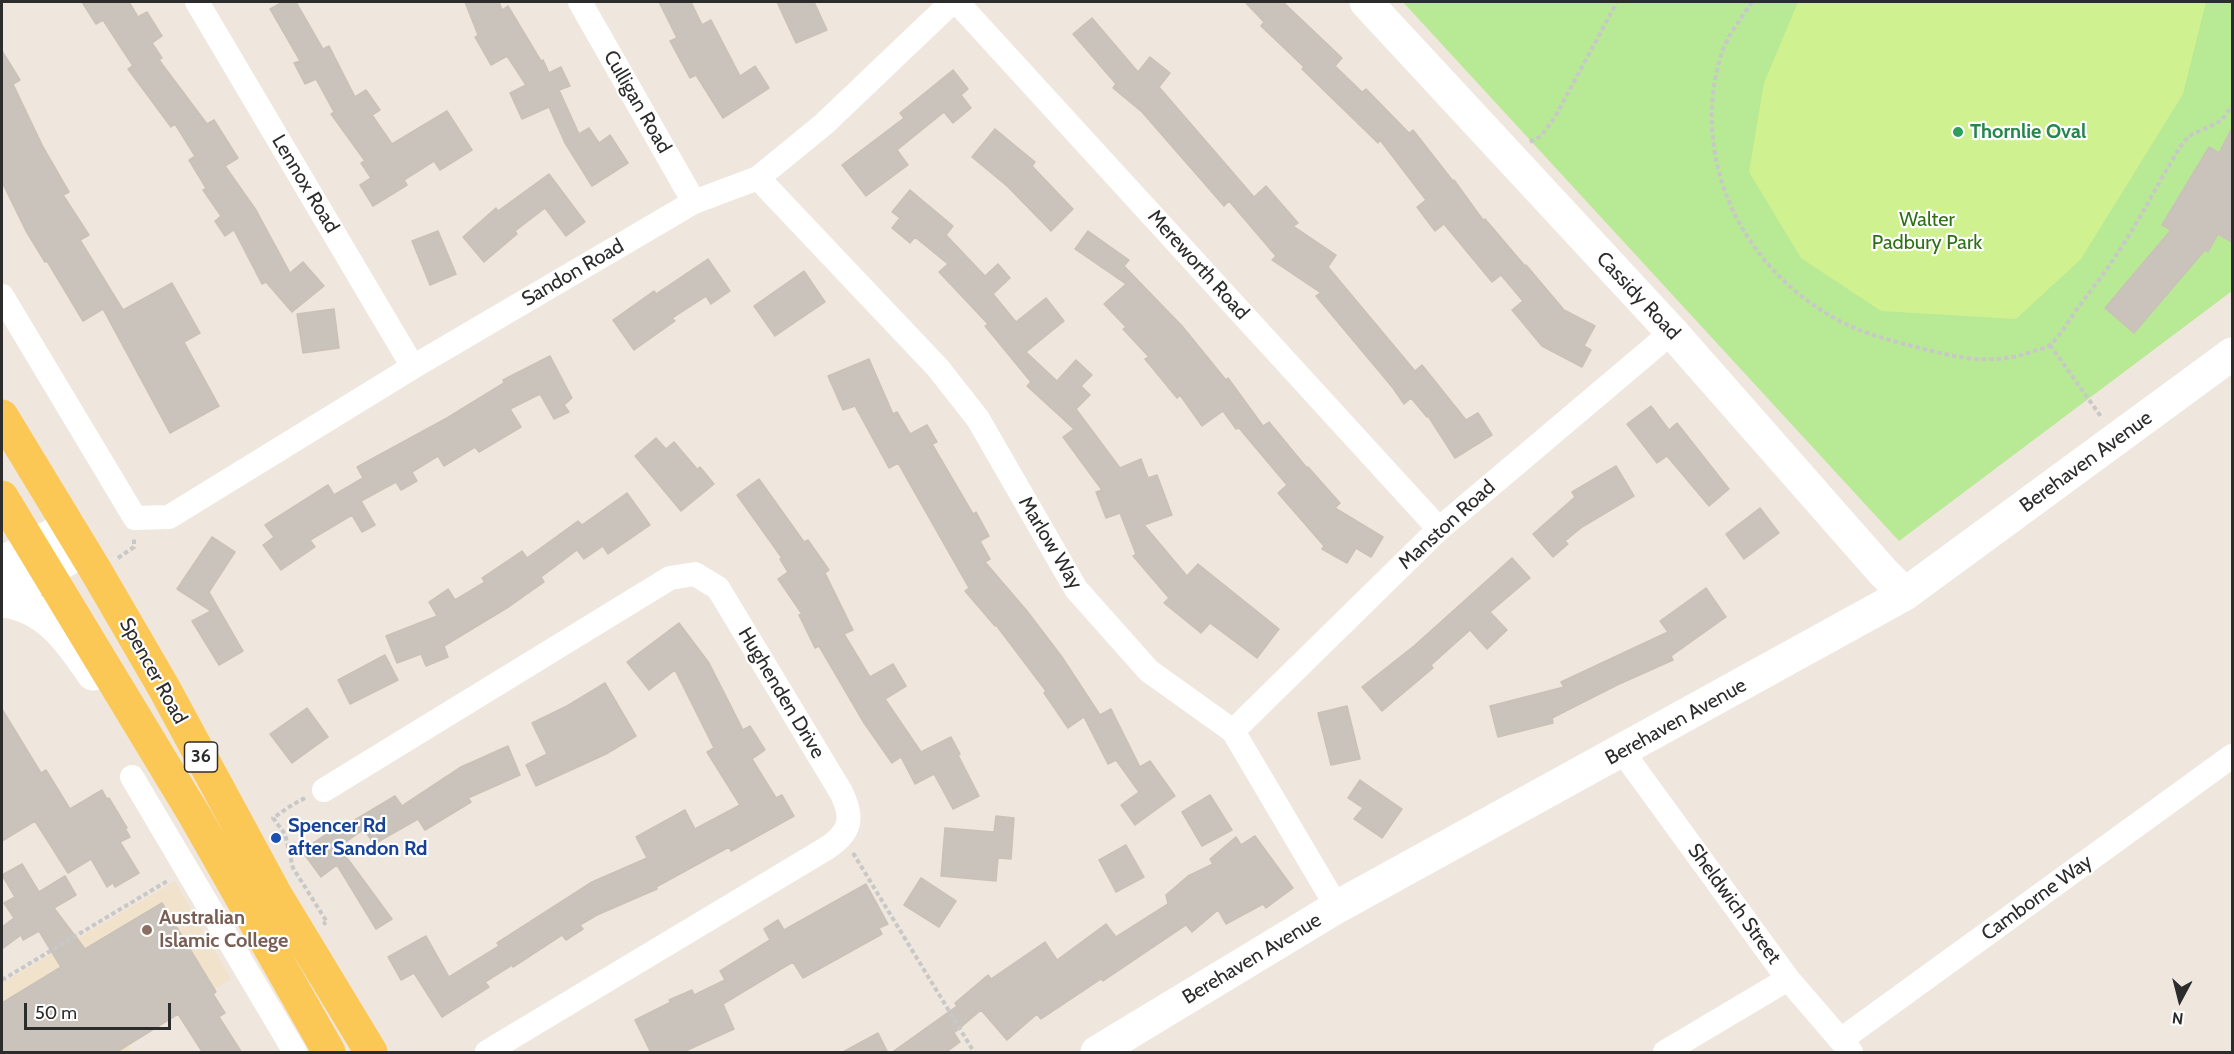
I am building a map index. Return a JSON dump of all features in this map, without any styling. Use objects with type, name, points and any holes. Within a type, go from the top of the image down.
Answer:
[{"type":"main road","name":"Spencer Road","points":[[2,416],[87,546],[276,895],[372,1053]]},
{"type":"main road","name":"Spencer Road","points":[[2,497],[195,816],[329,1053]]},
{"type":"street","name":"Lennox Road","points":[[198,2],[413,367]]},
{"type":"street","name":"Culligan Road","points":[[580,2],[694,202]]},
{"type":"street","name":"Sandon Road","points":[[135,518],[169,517],[413,367],[694,202],[758,178],[824,124],[954,2]]},
{"type":"street","name":"Mereworth Road","points":[[954,2],[1439,529]]},
{"type":"street","name":"Cassidy Road","points":[[1366,2],[1672,333],[1905,594]]},
{"type":"street","name":"Marlow Way","points":[[758,178],[938,368],[978,419],[1076,589],[1149,670],[1233,731],[1337,907]]},
{"type":"street","points":[[2,296],[135,518]]},
{"type":"street","name":"Manston Road","points":[[1233,731],[1439,529],[1672,333]]},
{"type":"street","name":"Berehaven Avenue","points":[[1097,1053],[1337,907],[1905,594],[2232,354]]},
{"type":"street","points":[[2,563],[38,559],[87,546]]},
{"type":"street","points":[[38,559],[2,600],[26,606],[46,618],[69,638],[100,685],[120,694]]},
{"type":"street","name":"Hughenden Drive","points":[[324,789],[669,578],[695,574],[718,588],[841,792],[847,803],[850,818],[841,839]]},
{"type":"street","name":"Sheldwich Street","points":[[1622,751],[1788,979],[1846,1046]]},
{"type":"street","name":"Camborne Way","points":[[1846,1046],[2232,756]]},
{"type":"street","points":[[132,777],[295,1053]]},
{"type":"street","points":[[487,1053],[841,839]]},
{"type":"street","points":[[1665,1053],[1788,979]]},
{"type":"path","points":[[1524,146],[1541,136],[1555,117],[1617,2]]},
{"type":"path","points":[[1752,2],[1723,51],[1713,93],[1711,131],[1716,169],[1745,234],[1771,269],[1797,294],[1830,315],[1879,338],[1957,357],[1993,361],[2026,354],[2050,345],[2116,256],[2180,147],[2189,136],[2221,121],[2232,106]]},
{"type":"path","points":[[2050,345],[2105,423]]},
{"type":"path","points":[[87,546],[134,547],[135,518]]},
{"type":"path","points":[[324,789],[292,805],[273,818],[285,834],[293,868],[327,922]]},
{"type":"path","points":[[841,839],[849,846],[859,862],[974,1053]]},
{"type":"path","points":[[2,980],[187,869]]},
{"type":"shaded area","name":"Australian Islamic College","points":[[175,881],[231,979],[127,1043],[132,1052],[2,1052],[2,983]]},
{"type":"green space","name":"Walter Padbury Park","points":[[1403,2],[2232,2],[2232,291],[1899,541]]},
{"type":"green space","name":"Thornlie Oval","points":[[1798,2],[2206,2],[2183,94],[2081,259],[2016,319],[1881,311],[1801,258],[1749,172],[1764,83]]},
{"type":"building","points":[[82,2],[129,2],[138,17],[147,12],[162,36],[152,43],[162,58],[159,60],[207,124],[214,120],[238,158],[225,166],[256,210],[290,273],[303,262],[324,286],[292,312],[266,282],[262,284],[234,230],[225,236],[215,221],[221,216],[203,190],[206,188],[189,160],[195,156],[175,124],[171,127],[128,69],[133,66],[103,20],[96,24]]},
{"type":"building","points":[[283,2],[296,2],[323,49],[329,46],[355,97],[366,90],[380,110],[372,115],[392,144],[447,111],[472,150],[440,170],[434,161],[404,180],[407,185],[373,206],[360,185],[371,178],[361,163],[365,161],[331,114],[334,112],[316,79],[305,84],[294,63],[300,61],[270,9]]},
{"type":"building","points":[[465,2],[499,2],[502,10],[508,6],[549,73],[561,67],[570,86],[559,90],[579,134],[589,128],[599,143],[610,135],[628,163],[592,186],[565,143],[549,107],[522,119],[510,93],[526,85],[507,56],[491,65],[475,37],[478,35]]},
{"type":"building","points":[[659,2],[691,2],[702,25],[711,20],[740,76],[755,66],[769,88],[723,118],[696,75],[690,78],[670,41],[677,38]]},
{"type":"building","points":[[777,2],[814,2],[827,30],[796,43]]},
{"type":"building","points":[[1245,2],[1283,2],[1342,58],[1335,66],[1362,92],[1366,89],[1409,133],[1413,130],[1483,220],[1485,219],[1564,310],[1595,326],[1584,346],[1591,350],[1582,367],[1542,346],[1512,310],[1523,301],[1501,275],[1492,282],[1444,224],[1435,231],[1417,207],[1426,200],[1380,140],[1378,143],[1302,69],[1304,67],[1261,26],[1264,22]]},
{"type":"building","points":[[1092,18],[1138,72],[1150,57],[1170,73],[1159,87],[1254,197],[1266,186],[1298,223],[1293,226],[1336,255],[1328,267],[1415,371],[1422,365],[1466,420],[1478,413],[1492,435],[1455,458],[1428,416],[1411,398],[1404,404],[1316,296],[1321,293],[1272,260],[1276,256],[1229,201],[1224,206],[1142,112],[1113,88],[1116,84],[1073,34]]},
{"type":"building","points":[[2,51],[20,80],[13,84],[43,147],[69,192],[63,195],[89,235],[80,240],[123,310],[172,283],[200,333],[184,342],[219,406],[170,433],[103,309],[83,321],[26,231],[2,182]]},
{"type":"building","points":[[953,70],[968,89],[961,95],[971,108],[953,123],[944,112],[897,150],[908,165],[866,196],[842,165],[904,118],[900,113]]},
{"type":"building","points":[[2232,128],[2232,242],[2218,234],[2208,252],[2205,250],[2134,333],[2105,308],[2171,230],[2162,225],[2209,147],[2219,153]]},
{"type":"building","points":[[995,129],[1035,162],[1032,166],[1073,209],[1051,231],[1007,186],[972,157]]},
{"type":"building","points":[[549,174],[585,222],[566,236],[545,208],[515,231],[517,234],[484,262],[463,237],[496,208],[498,211]]},
{"type":"building","points":[[910,190],[953,226],[946,235],[985,276],[998,264],[1010,278],[993,294],[1016,322],[1046,298],[1064,321],[1026,352],[1057,381],[1076,360],[1092,375],[1081,386],[1090,395],[1076,409],[1120,468],[1141,459],[1148,478],[1157,475],[1172,515],[1144,525],[1187,576],[1198,564],[1279,629],[1257,658],[1210,623],[1201,633],[1164,603],[1169,598],[1133,556],[1136,554],[1120,513],[1106,518],[1096,492],[1102,490],[1063,437],[1074,429],[1027,386],[1031,382],[985,326],[988,324],[939,272],[948,264],[915,237],[910,243],[892,228],[900,218],[892,212]]},
{"type":"building","points":[[438,231],[456,274],[430,285],[412,241]]},
{"type":"building","points":[[1088,231],[1129,260],[1124,266],[1182,326],[1226,380],[1228,378],[1263,426],[1269,422],[1340,503],[1335,508],[1383,537],[1371,557],[1356,548],[1347,563],[1322,549],[1324,546],[1278,493],[1287,485],[1239,428],[1236,429],[1223,411],[1202,426],[1180,395],[1177,398],[1145,359],[1149,357],[1123,329],[1126,327],[1104,304],[1126,284],[1075,249]]},
{"type":"building","points":[[708,259],[730,291],[711,304],[706,296],[672,318],[675,321],[634,350],[613,320],[654,291],[656,294]]},
{"type":"building","points":[[804,271],[825,302],[775,336],[754,306]]},
{"type":"building","points":[[334,309],[339,348],[303,353],[297,314]]},
{"type":"building","points":[[550,356],[572,398],[564,405],[569,412],[554,419],[540,394],[510,409],[521,427],[479,452],[475,447],[444,466],[438,456],[412,472],[417,481],[401,490],[396,482],[361,501],[375,525],[362,532],[352,515],[310,540],[315,547],[281,570],[263,545],[274,537],[265,525],[328,485],[334,495],[363,478],[357,467],[447,418],[504,383],[503,380]]},
{"type":"building","points":[[869,359],[893,414],[897,412],[910,434],[927,425],[937,442],[932,444],[973,514],[976,512],[989,536],[980,541],[990,559],[985,562],[1062,657],[1100,715],[1111,709],[1140,767],[1150,761],[1175,796],[1135,825],[1121,805],[1139,792],[1116,760],[1108,764],[1084,717],[1068,728],[1044,693],[1046,691],[996,625],[965,591],[969,588],[898,463],[889,468],[855,406],[843,410],[828,376]]},
{"type":"building","points":[[1651,406],[1669,430],[1677,423],[1729,489],[1709,506],[1667,456],[1657,463],[1627,424]]},
{"type":"building","points":[[656,438],[666,449],[674,442],[697,469],[700,467],[714,484],[681,511],[635,456]]},
{"type":"building","points":[[1616,466],[1634,496],[1582,527],[1565,541],[1568,544],[1553,557],[1533,534],[1575,497],[1572,492]]},
{"type":"building","points":[[759,479],[804,542],[808,540],[829,570],[825,573],[853,630],[844,634],[870,677],[893,664],[906,686],[885,699],[921,752],[951,737],[979,796],[953,809],[934,774],[915,784],[901,757],[892,763],[864,723],[819,646],[815,648],[799,615],[802,614],[778,579],[788,572],[780,559],[782,558],[737,495]]},
{"type":"building","points":[[627,493],[650,525],[608,554],[603,546],[584,559],[577,550],[541,577],[544,582],[510,606],[444,646],[448,657],[426,666],[421,654],[397,663],[386,636],[437,616],[429,602],[448,589],[455,600],[485,582],[482,578],[522,551],[527,558],[578,521],[582,525]]},
{"type":"building","points":[[1760,508],[1779,533],[1744,559],[1726,534]]},
{"type":"building","points":[[212,537],[235,552],[209,592],[243,651],[219,665],[192,621],[211,611],[177,589]]},
{"type":"building","points":[[1512,558],[1530,578],[1490,612],[1507,630],[1487,649],[1470,630],[1431,665],[1433,668],[1382,711],[1362,687],[1414,646]]},
{"type":"building","points":[[1706,588],[1726,617],[1671,656],[1673,660],[1552,718],[1553,723],[1498,737],[1490,706],[1564,687],[1561,682],[1668,632],[1660,621]]},
{"type":"building","points":[[679,623],[709,663],[743,730],[750,726],[765,750],[752,759],[776,798],[782,795],[794,816],[731,851],[729,847],[656,887],[657,889],[597,915],[580,925],[583,929],[566,940],[562,935],[485,982],[489,987],[442,1017],[414,973],[401,980],[388,957],[426,936],[449,977],[499,946],[497,943],[592,882],[647,858],[636,837],[685,810],[695,829],[740,805],[707,752],[714,748],[675,670],[649,690],[627,662]]},
{"type":"building","points":[[385,655],[398,680],[350,704],[338,680]]},
{"type":"building","points":[[605,683],[636,736],[606,754],[536,786],[526,765],[547,754],[532,723],[567,706]]},
{"type":"building","points":[[1347,706],[1360,759],[1331,765],[1318,713]]},
{"type":"building","points":[[307,708],[328,737],[292,763],[270,734]]},
{"type":"building","points":[[2,709],[41,773],[46,770],[70,809],[102,790],[107,799],[109,798],[130,837],[120,842],[139,873],[115,887],[113,883],[107,887],[91,859],[68,873],[35,821],[2,841]]},
{"type":"building","points":[[508,746],[520,775],[468,798],[471,802],[425,830],[418,819],[374,844],[364,829],[339,847],[392,919],[376,929],[337,865],[321,877],[302,851],[336,827],[338,830],[395,796],[402,806],[461,767]]},
{"type":"building","points":[[1360,780],[1402,809],[1382,838],[1354,819],[1363,808],[1348,798]]},
{"type":"building","points":[[1210,795],[1232,830],[1202,846],[1182,812]]},
{"type":"building","points":[[996,816],[1014,818],[1011,859],[998,858],[996,881],[941,876],[945,828],[994,832]]},
{"type":"building","points":[[1255,836],[1293,888],[1266,908],[1263,904],[1226,924],[1218,910],[1192,932],[1186,925],[1103,981],[1101,979],[1041,1019],[1037,1014],[1007,1040],[981,1010],[954,1033],[960,1042],[945,1053],[891,1053],[957,1006],[955,1003],[988,975],[991,979],[1045,942],[1057,960],[1106,924],[1116,937],[1168,904],[1166,895],[1188,876],[1213,864],[1210,859],[1236,837],[1241,845]]},
{"type":"building","points":[[1126,845],[1144,877],[1116,892],[1099,860]]},
{"type":"building","name":"Australian Islamic College","points":[[22,864],[39,892],[65,876],[76,895],[54,908],[85,949],[162,903],[216,992],[213,994],[225,1013],[219,1017],[242,1053],[203,1053],[178,1014],[115,1053],[2,1053],[2,1003],[61,967],[39,931],[23,940],[21,935],[2,949],[2,927],[14,918],[4,903],[15,897],[2,875]]},
{"type":"building","points":[[921,878],[956,901],[939,927],[904,905]]},
{"type":"building","points":[[866,884],[888,924],[879,928],[882,934],[803,978],[793,962],[723,1004],[734,1029],[681,1053],[651,1053],[635,1020],[671,1002],[669,1000],[692,990],[694,995],[725,980],[720,971],[770,940],[764,929],[778,920],[784,930]]},
{"type":"building","points":[[878,1033],[888,1053],[841,1053]]},
{"type":"place","name":"Thornlie Oval","points":[[1958,132]]},
{"type":"place","name":"Spencer Rd after Sandon Rd","points":[[276,838]]},
{"type":"place","name":"Australian Islamic College","points":[[147,930]]}]
